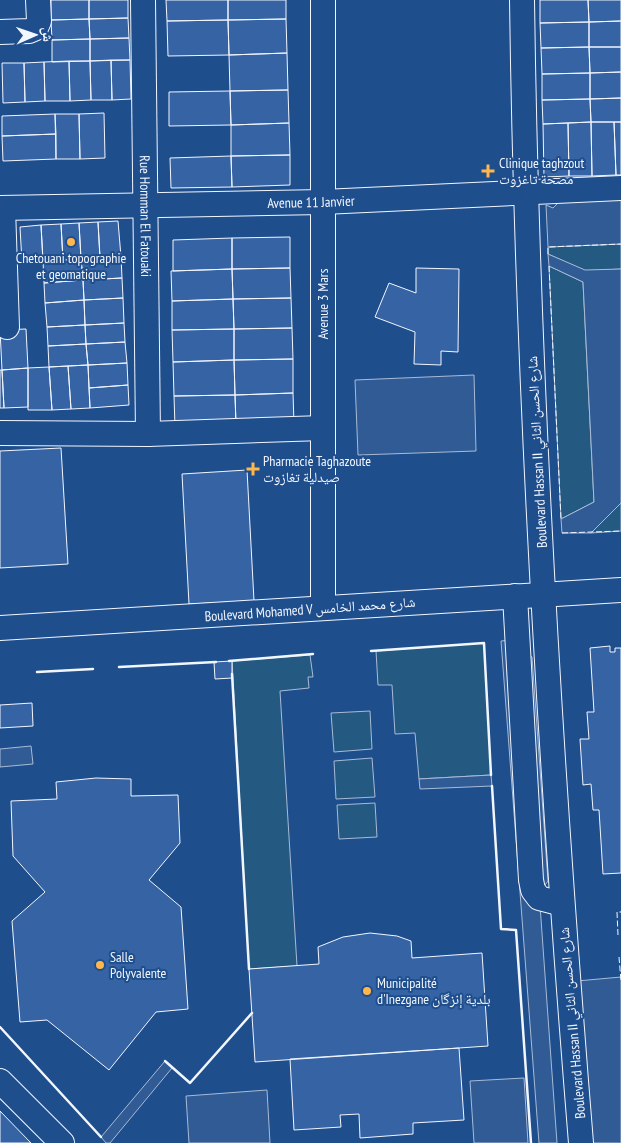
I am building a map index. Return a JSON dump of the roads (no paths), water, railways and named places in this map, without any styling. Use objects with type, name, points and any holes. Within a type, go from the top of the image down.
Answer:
[{"type":"street","points":[[0,32],[29,31],[36,28],[39,21],[38,0]]},
{"type":"street","name":"Rue Homman El Fatouaki","points":[[142,0],[148,434]]},
{"type":"street","name":"Avenue 3 Mars","points":[[323,0],[323,608]]},
{"type":"street","name":"Boulevard Hassan II شارع الحسن الثاني","points":[[522,0],[525,194],[544,594],[562,904],[581,1143]]},
{"type":"street","name":"Avenue 11 Janvier","points":[[2,208],[322,202],[525,194],[621,188]]},
{"type":"street","points":[[2,208],[7,327]]},
{"type":"street","points":[[0,433],[148,434],[323,428]]},
{"type":"street","name":"Boulevard Mohamed V شارع محمد الخامس","points":[[0,628],[621,590]]},
{"type":"street","points":[[515,596],[531,880],[533,890],[539,898],[562,904]]},
{"type":"street","points":[[0,1082],[62,1143]]},
{"type":"place","name":"Clinique taghzout مصحة تاغزوت","points":[[488,171]]},
{"type":"place","name":"Chetouani topographie et geomatique","points":[[71,242]]},
{"type":"place","name":"Pharmacie Taghazoute صيدلية تغازوت","points":[[253,469]]},
{"type":"place","name":"Salle Polyvalente","points":[[100,965]]},
{"type":"place","name":"Municipalité d'Inezgane بلدية إنزگان","points":[[367,991]]}]
